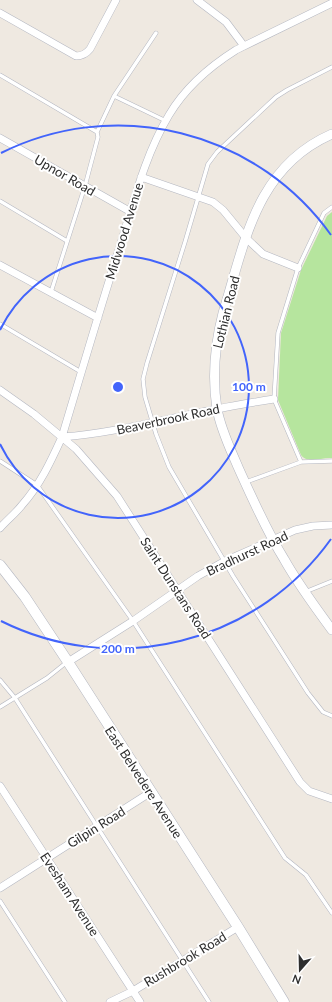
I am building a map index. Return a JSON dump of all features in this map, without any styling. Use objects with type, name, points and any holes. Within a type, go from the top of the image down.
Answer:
[{"type":"main road","name":"East Belvedere Avenue","points":[[0,565],[25,597],[68,662],[238,927],[284,1002]]},
{"type":"street","points":[[0,13],[76,56],[79,56],[87,53],[90,49],[116,0]]},
{"type":"street","points":[[197,0],[226,22],[244,46]]},
{"type":"street","name":"Midwood Avenue","points":[[0,528],[22,505],[37,485],[49,466],[62,438],[141,177],[166,121],[178,102],[199,77],[223,58],[244,46],[332,3]]},
{"type":"street","name":"Lothian Road","points":[[332,134],[302,151],[277,175],[256,210],[219,328],[215,366],[217,409],[223,432],[245,482],[273,540],[305,592],[332,630]]},
{"type":"street","name":"Upnor Road","points":[[0,138],[131,212]]},
{"type":"street","points":[[141,177],[213,202],[223,210],[246,238],[263,254],[298,268]]},
{"type":"street","points":[[0,264],[98,318]]},
{"type":"street","name":"Saint Dunstans Road","points":[[0,390],[34,414],[76,449],[117,496],[300,782],[309,791],[332,800]]},
{"type":"street","name":"Beaverbrook Road","points":[[62,438],[91,435],[152,424],[217,409],[274,399]]},
{"type":"street","name":"Bradhurst Road","points":[[68,662],[225,561],[295,530],[313,526],[332,525]]},
{"type":"street","name":"Evesham Avenue","points":[[0,786],[140,1002]]},
{"type":"street","name":"Gilpin Road","points":[[0,888],[151,792]]},
{"type":"street","name":"Rushbrook Road","points":[[110,1002],[133,991],[238,927]]},
{"type":"lane","points":[[51,292],[85,186],[98,137],[97,132],[114,96],[156,33]]},
{"type":"lane","points":[[332,67],[276,97],[217,152],[208,164],[143,379],[145,397],[152,424],[169,467],[225,561],[308,693],[323,712],[332,716]]},
{"type":"lane","points":[[0,75],[97,132]]},
{"type":"lane","points":[[114,96],[166,121]]},
{"type":"lane","points":[[0,201],[67,241]]},
{"type":"lane","points":[[301,462],[274,399],[278,333],[298,268],[324,213],[332,207]]},
{"type":"lane","points":[[0,324],[81,372]]},
{"type":"lane","points":[[0,461],[37,485],[132,621],[285,858],[306,875],[332,913]]},
{"type":"lane","points":[[245,482],[301,462],[332,461]]},
{"type":"lane","points":[[305,592],[332,581]]},
{"type":"lane","points":[[0,707],[47,678],[68,662]]},
{"type":"lane","points":[[0,680],[15,698],[209,1002]]},
{"type":"lane","points":[[0,901],[64,1002]]},
{"type":"green space","points":[[332,212],[332,458],[311,460],[304,458],[301,455],[278,400],[281,333],[301,270],[327,216]]}]
